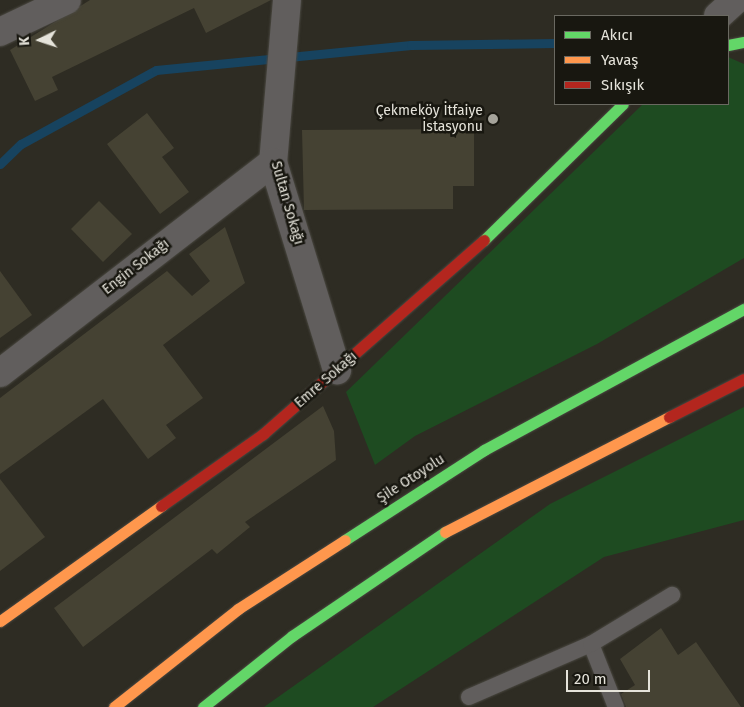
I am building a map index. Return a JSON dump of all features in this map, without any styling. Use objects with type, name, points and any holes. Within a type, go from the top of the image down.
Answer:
[{"type":"main road","points":[[729,45],[744,42]]},
{"type":"main road","name":"Emre Sokağı","points":[[0,621],[263,434],[457,266],[622,105]]},
{"type":"main road","name":"Şile Otoyolu","points":[[114,707],[238,609],[484,450],[744,309]]},
{"type":"main road","points":[[203,707],[292,636],[459,522],[744,379]]},
{"type":"street","points":[[0,32],[67,0]]},
{"type":"street","name":"Sultan Sokağı","points":[[287,0],[273,162],[337,370]]},
{"type":"street","points":[[719,15],[736,0]]},
{"type":"street","name":"Engin Sokağı","points":[[0,373],[273,162]]},
{"type":"lane","points":[[469,697],[591,644],[672,595]]},
{"type":"lane","points":[[591,644],[616,707]]},
{"type":"green space","points":[[729,57],[744,64],[744,258],[597,344],[415,436],[375,465],[346,392],[642,105],[729,105]]},
{"type":"green space","points":[[744,407],[744,520],[604,557],[373,707],[264,707],[550,504]]},
{"type":"building","points":[[90,0],[271,0],[206,33],[194,8],[52,77],[58,90],[35,101],[10,50]]},
{"type":"building","points":[[147,113],[174,148],[162,157],[189,192],[160,214],[107,144]]},
{"type":"building","points":[[474,129],[474,186],[453,186],[453,209],[304,210],[302,130]]},
{"type":"building","points":[[99,201],[132,234],[103,262],[71,229]]},
{"type":"building","points":[[225,227],[245,283],[163,345],[203,398],[166,425],[176,438],[148,459],[103,399],[0,474],[0,398],[167,271],[192,296],[210,281],[189,254]]},
{"type":"building","points":[[0,271],[32,315],[0,338]]},
{"type":"building","points":[[323,406],[334,431],[336,460],[245,522],[250,527],[217,554],[212,549],[83,647],[54,608]]},
{"type":"building","points":[[0,479],[45,537],[0,571]]},
{"type":"building","points":[[661,628],[678,655],[696,642],[741,707],[626,707],[621,694],[635,685],[620,659]]},
{"type":"waterway","points":[[0,164],[21,144],[156,70],[411,45],[554,43]]},
{"type":"traffic: fast","points":[[729,45],[744,42]]},
{"type":"traffic: fast","points":[[484,240],[622,105]]},
{"type":"traffic: fast","points":[[345,540],[484,450],[744,309]]},
{"type":"traffic: fast","points":[[203,707],[292,636],[445,532]]},
{"type":"traffic: slow","points":[[445,532],[669,417]]},
{"type":"traffic: slow","points":[[0,621],[161,506]]},
{"type":"traffic: slow","points":[[114,707],[238,609],[345,540]]},
{"type":"traffic: jam","points":[[161,506],[263,434],[484,240]]},
{"type":"traffic: jam","points":[[669,417],[744,379]]},
{"type":"place","name":"Çekmeköy İtfaiye İstasyonu","points":[[493,119]]}]
